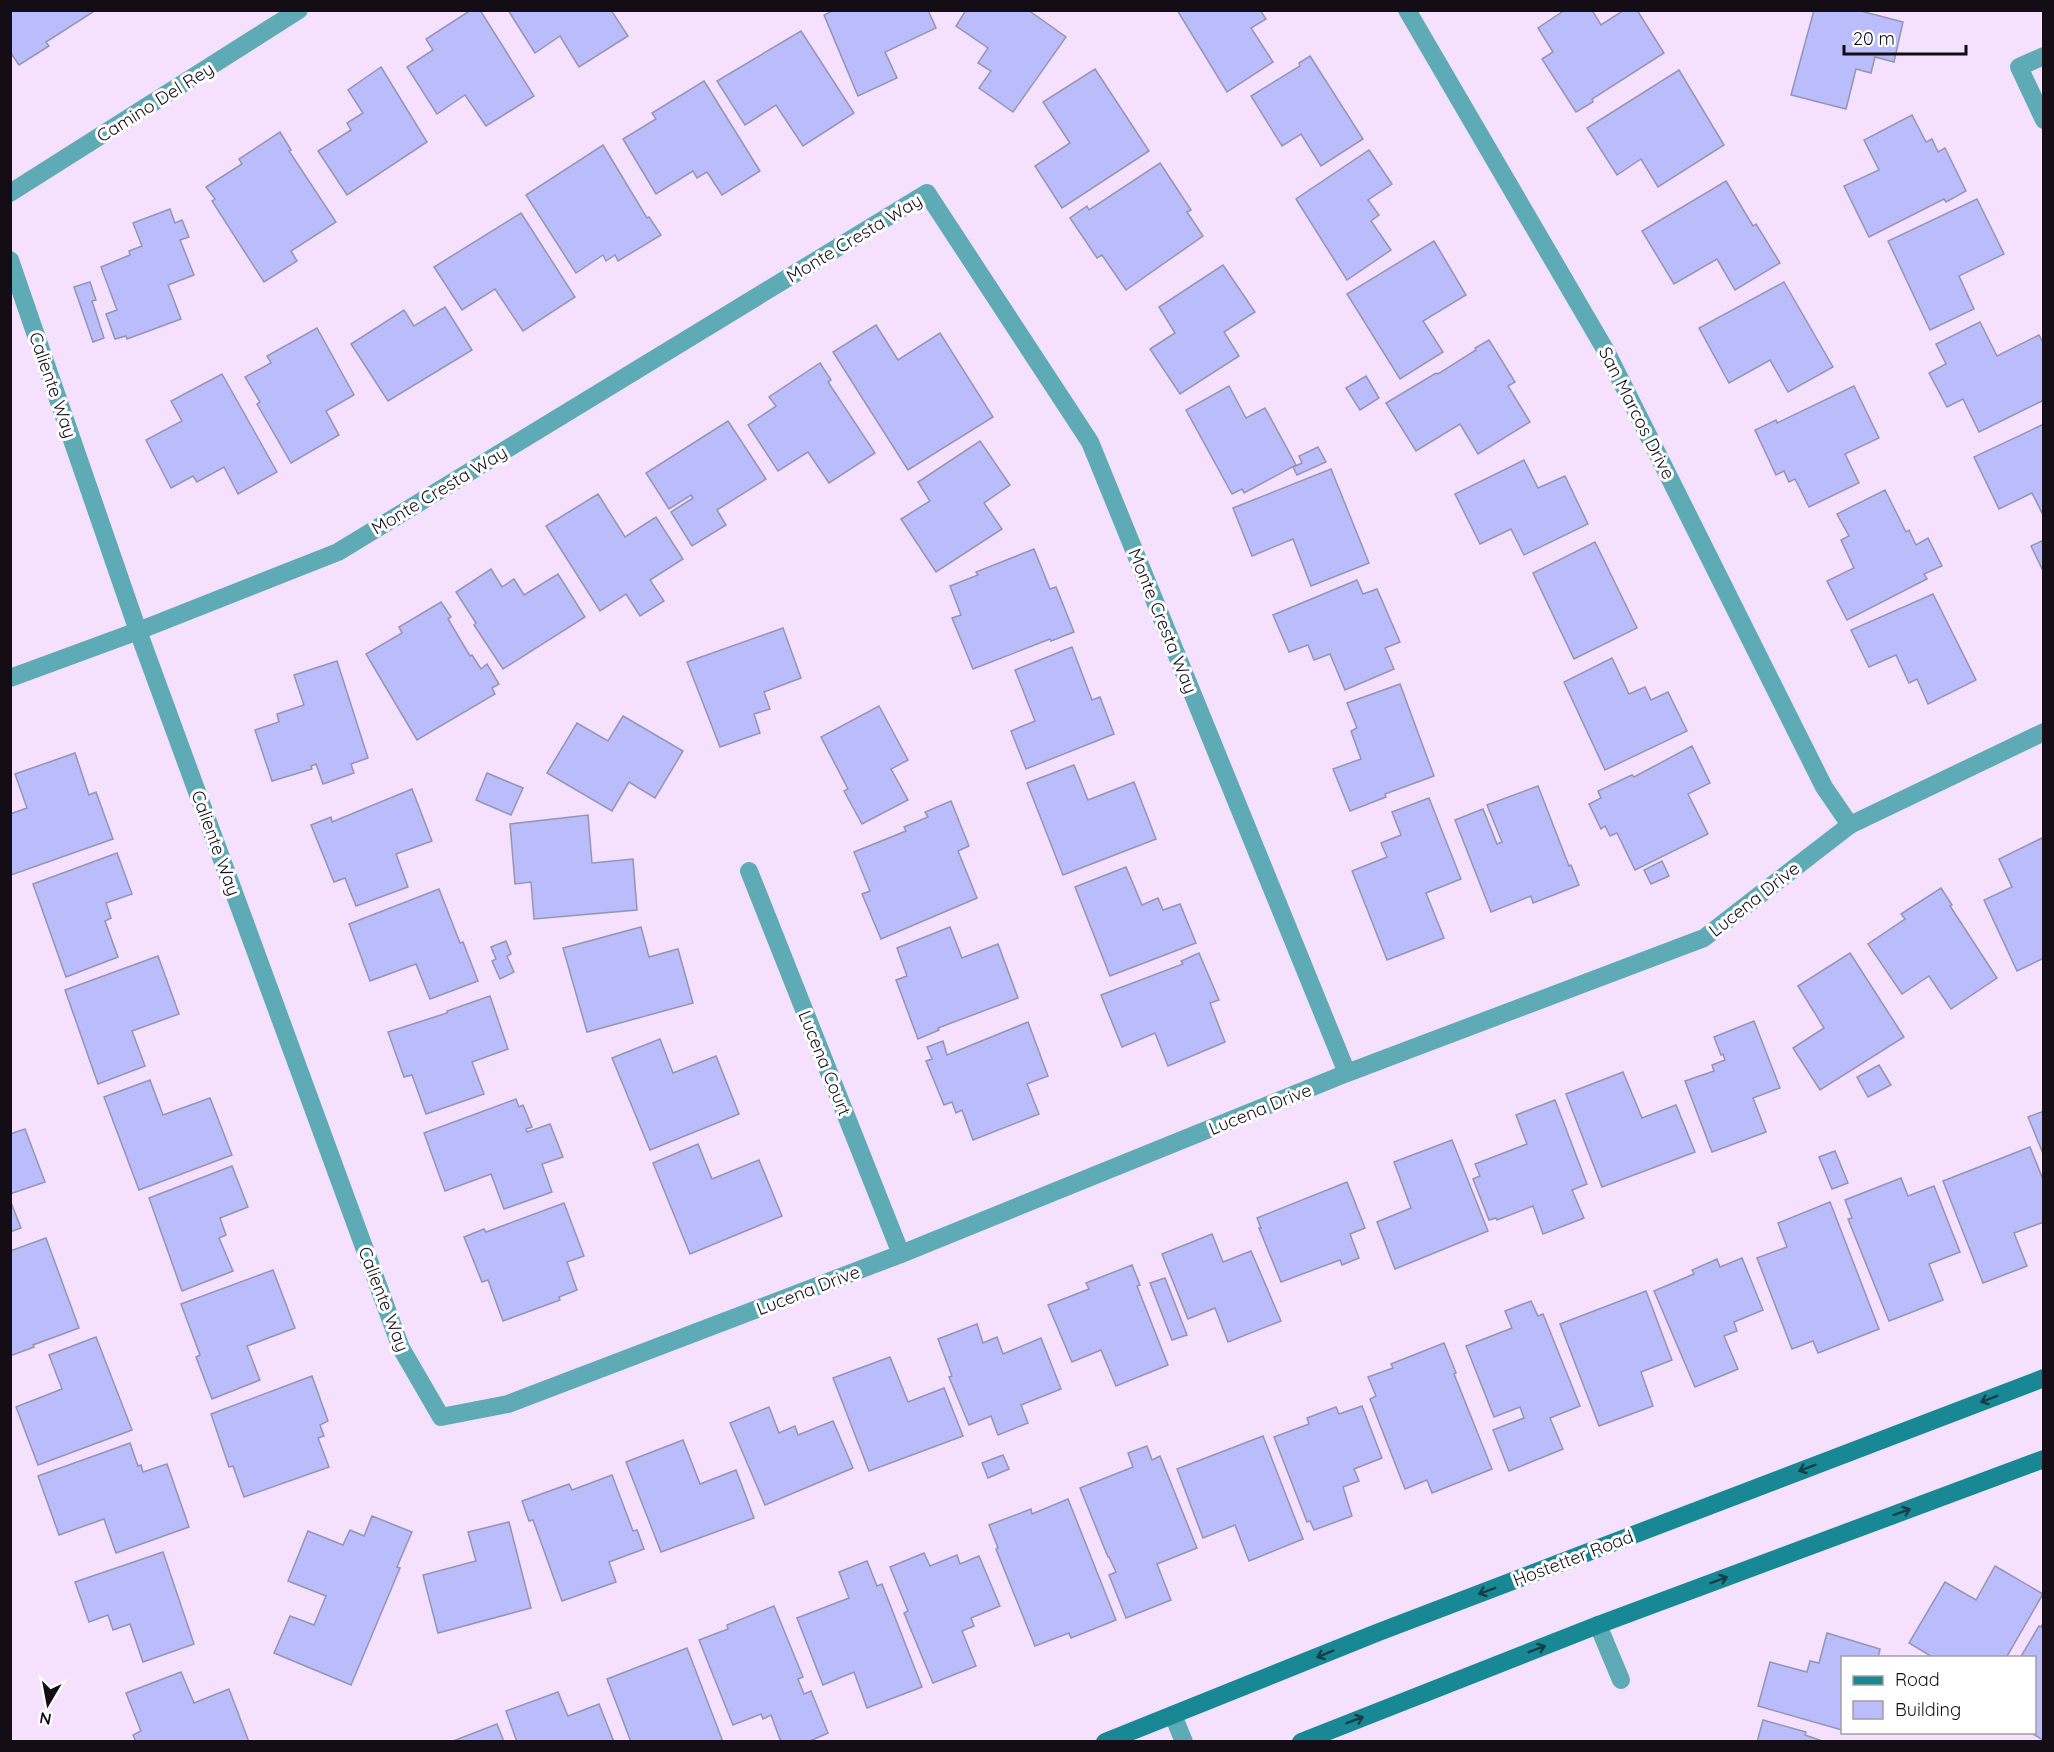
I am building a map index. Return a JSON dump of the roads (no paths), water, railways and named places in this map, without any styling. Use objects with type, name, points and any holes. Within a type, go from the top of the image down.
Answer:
[{"type":"main road","name":"Hostetter Road","points":[[1105,1742],[1379,1632],[2043,1378]]},
{"type":"main road","points":[[1301,1742],[1598,1625],[2043,1459]]},
{"type":"street","name":"Camino Del Rey","points":[[10,193],[300,10]]},
{"type":"street","name":"San Marcos Drive","points":[[1407,10],[1606,351],[1824,787],[1850,825]]},
{"type":"street","points":[[2043,56],[2019,67],[2043,120]]},
{"type":"street","name":"Monte Cresta Way","points":[[10,678],[138,631],[338,552],[927,193],[1090,442],[1347,1073]]},
{"type":"street","name":"Caliente Way","points":[[10,260],[138,631],[401,1348],[441,1417]]},
{"type":"street","name":"Lucena Drive","points":[[441,1417],[508,1404],[901,1254],[1347,1073],[1704,938],[1850,825],[2043,732]]},
{"type":"street","name":"Lucena Court","points":[[749,871],[901,1254]]},
{"type":"street","points":[[1598,1625],[1621,1680]]},
{"type":"street","points":[[1173,1715],[1184,1742]]}]
